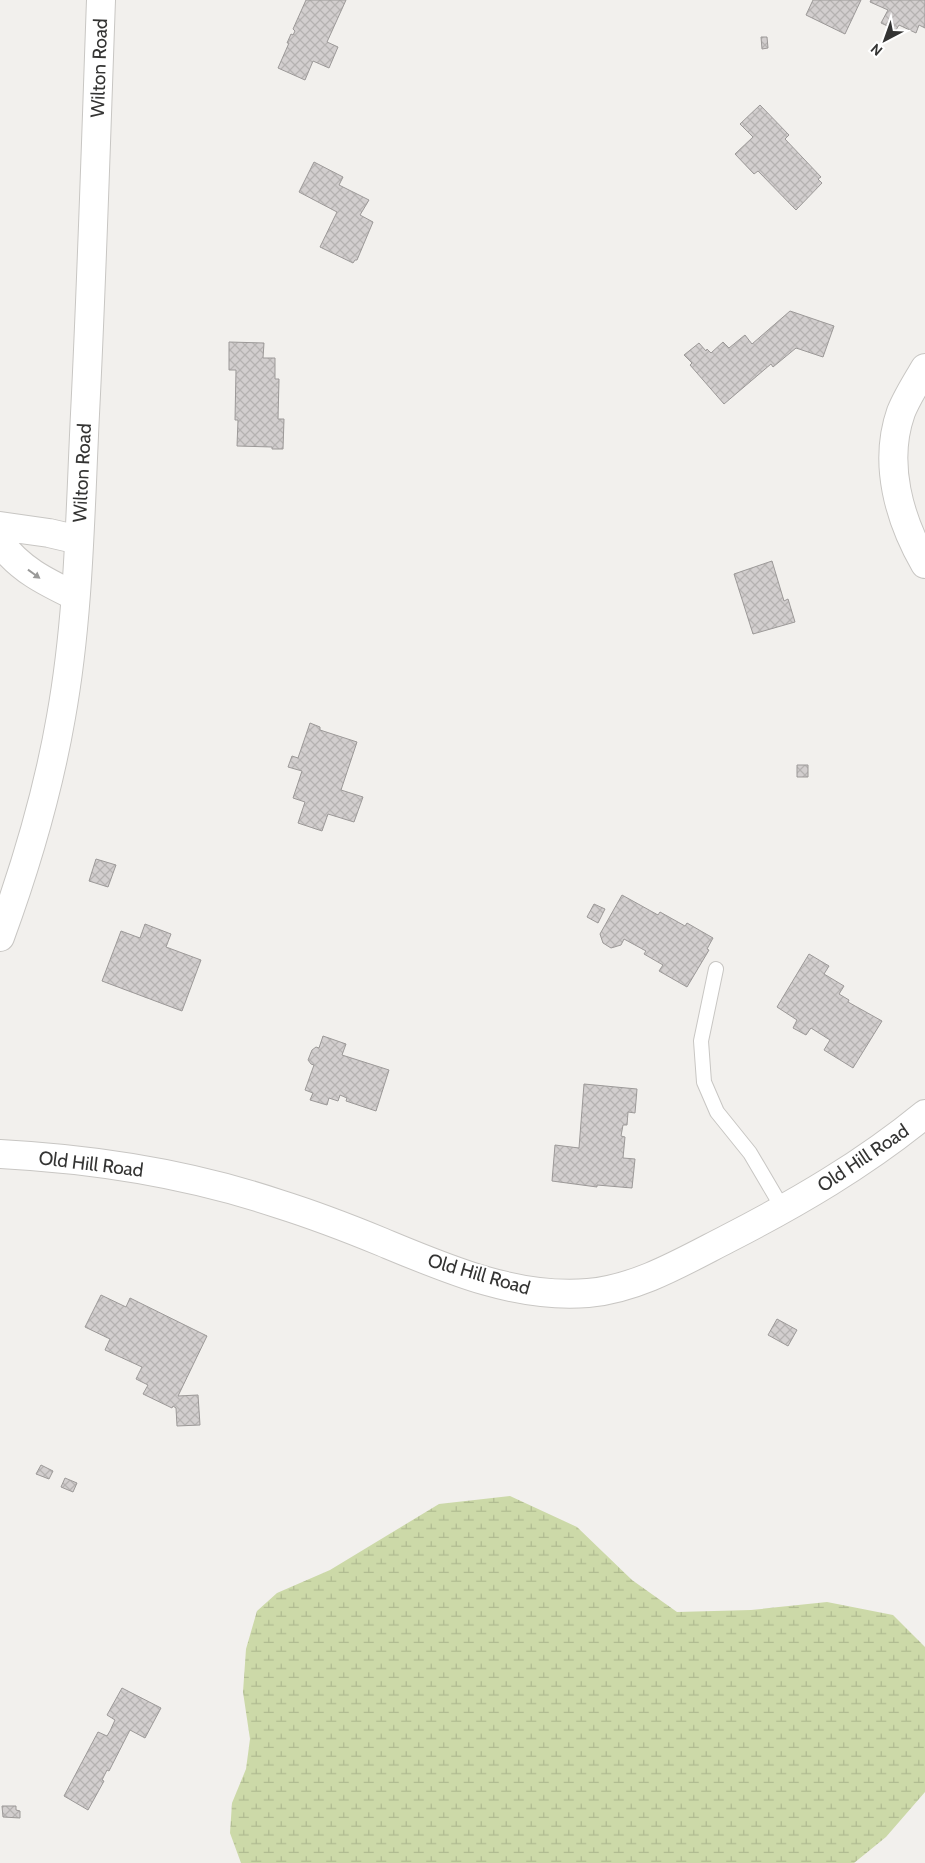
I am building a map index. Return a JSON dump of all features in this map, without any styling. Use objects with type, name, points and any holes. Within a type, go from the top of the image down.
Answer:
[{"type":"street","name":"Wilton Road","points":[[0,937],[29,847],[58,732],[70,654],[79,540],[93,250],[101,0]]},
{"type":"street","points":[[925,368],[902,412],[894,439],[893,456],[896,491],[901,510],[915,547],[925,564]]},
{"type":"street","points":[[0,526],[49,533],[79,540]]},
{"type":"street","points":[[0,542],[8,553],[40,579],[75,596]]},
{"type":"street","name":"Old Hill Road","points":[[0,1154],[116,1166],[176,1176],[228,1188],[310,1214],[463,1273],[500,1284],[548,1293],[598,1291],[643,1279],[708,1249],[783,1209],[868,1158],[925,1114]]},
{"type":"lane","points":[[716,970],[701,1041],[704,1082],[717,1112],[750,1153],[783,1209]]},
{"type":"green space","points":[[510,1496],[577,1527],[632,1580],[677,1612],[751,1610],[827,1602],[893,1615],[925,1647],[925,1792],[886,1837],[854,1863],[241,1863],[230,1833],[232,1803],[246,1769],[250,1739],[243,1692],[246,1649],[257,1611],[277,1593],[330,1570],[439,1504]]},
{"type":"building","points":[[306,0],[346,0],[327,42],[338,47],[329,68],[313,61],[305,80],[278,68],[291,34],[293,35],[295,31],[293,29]]},
{"type":"building","points":[[813,0],[861,0],[845,34],[806,15]]},
{"type":"building","points":[[871,0],[925,0],[925,28],[919,25],[916,33],[899,25],[896,30],[881,23],[888,10],[870,2]]},
{"type":"building","points":[[761,37],[767,37],[768,48],[762,49]]},
{"type":"building","points":[[760,105],[789,135],[785,139],[821,177],[818,179],[822,183],[796,210],[758,171],[754,174],[735,154],[753,137],[740,124]]},
{"type":"building","points":[[314,162],[343,177],[339,185],[369,200],[360,215],[373,222],[357,260],[353,263],[320,247],[337,212],[299,192]]},
{"type":"building","points":[[790,311],[834,326],[823,357],[796,348],[773,367],[771,364],[724,404],[690,365],[692,363],[684,355],[699,343],[706,351],[707,349],[711,353],[723,342],[729,348],[745,335],[752,344]]},
{"type":"building","points":[[229,342],[264,343],[263,358],[275,358],[275,379],[279,379],[278,419],[284,419],[283,449],[237,446],[238,420],[235,420],[236,370],[229,370]]},
{"type":"building","points":[[772,561],[784,601],[788,599],[795,622],[753,634],[734,574]]},
{"type":"building","points":[[310,723],[320,727],[320,730],[357,742],[341,790],[363,797],[354,822],[328,814],[322,831],[298,823],[305,802],[293,798],[302,771],[288,767],[292,756],[298,758]]},
{"type":"building","points":[[797,765],[808,765],[808,777],[797,777]]},
{"type":"building","points":[[96,859],[116,865],[108,887],[89,881]]},
{"type":"building","points":[[622,895],[658,915],[660,912],[685,926],[687,923],[713,938],[707,949],[709,950],[687,987],[659,971],[663,965],[644,954],[646,951],[624,939],[621,945],[611,948],[603,943],[600,934]]},
{"type":"building","points":[[594,904],[605,909],[598,923],[587,917]]},
{"type":"building","points":[[145,924],[171,934],[166,947],[201,960],[182,1011],[102,981],[121,931],[140,938]]},
{"type":"building","points":[[809,954],[829,966],[824,974],[844,986],[839,994],[849,1000],[848,1002],[882,1021],[853,1068],[824,1050],[830,1040],[811,1028],[806,1035],[793,1028],[797,1020],[777,1007]]},
{"type":"building","points":[[323,1036],[346,1044],[342,1055],[389,1070],[376,1111],[346,1101],[347,1098],[340,1095],[338,1101],[329,1098],[327,1105],[310,1100],[313,1093],[305,1090],[314,1065],[308,1060],[312,1050],[316,1047],[319,1048]]},
{"type":"building","points":[[584,1084],[637,1089],[635,1113],[628,1112],[627,1125],[623,1125],[621,1136],[625,1137],[623,1158],[635,1159],[632,1188],[597,1185],[597,1187],[552,1181],[555,1145],[579,1148]]},
{"type":"building","points":[[101,1295],[126,1307],[130,1298],[207,1336],[178,1396],[198,1395],[200,1425],[177,1426],[176,1408],[173,1406],[172,1408],[143,1394],[148,1385],[136,1379],[142,1367],[105,1350],[110,1339],[85,1327]]},
{"type":"building","points":[[777,1319],[797,1330],[788,1346],[768,1335]]},
{"type":"building","points":[[41,1465],[53,1471],[49,1479],[36,1474]]},
{"type":"building","points":[[65,1478],[77,1483],[73,1492],[61,1487]]},
{"type":"building","points":[[122,1688],[161,1708],[145,1738],[130,1730],[109,1771],[107,1770],[102,1780],[104,1781],[88,1810],[64,1796],[98,1732],[107,1736],[110,1731],[115,1720],[107,1715]]},
{"type":"building","points":[[2,1806],[16,1806],[16,1810],[20,1811],[20,1818],[3,1817]]}]
